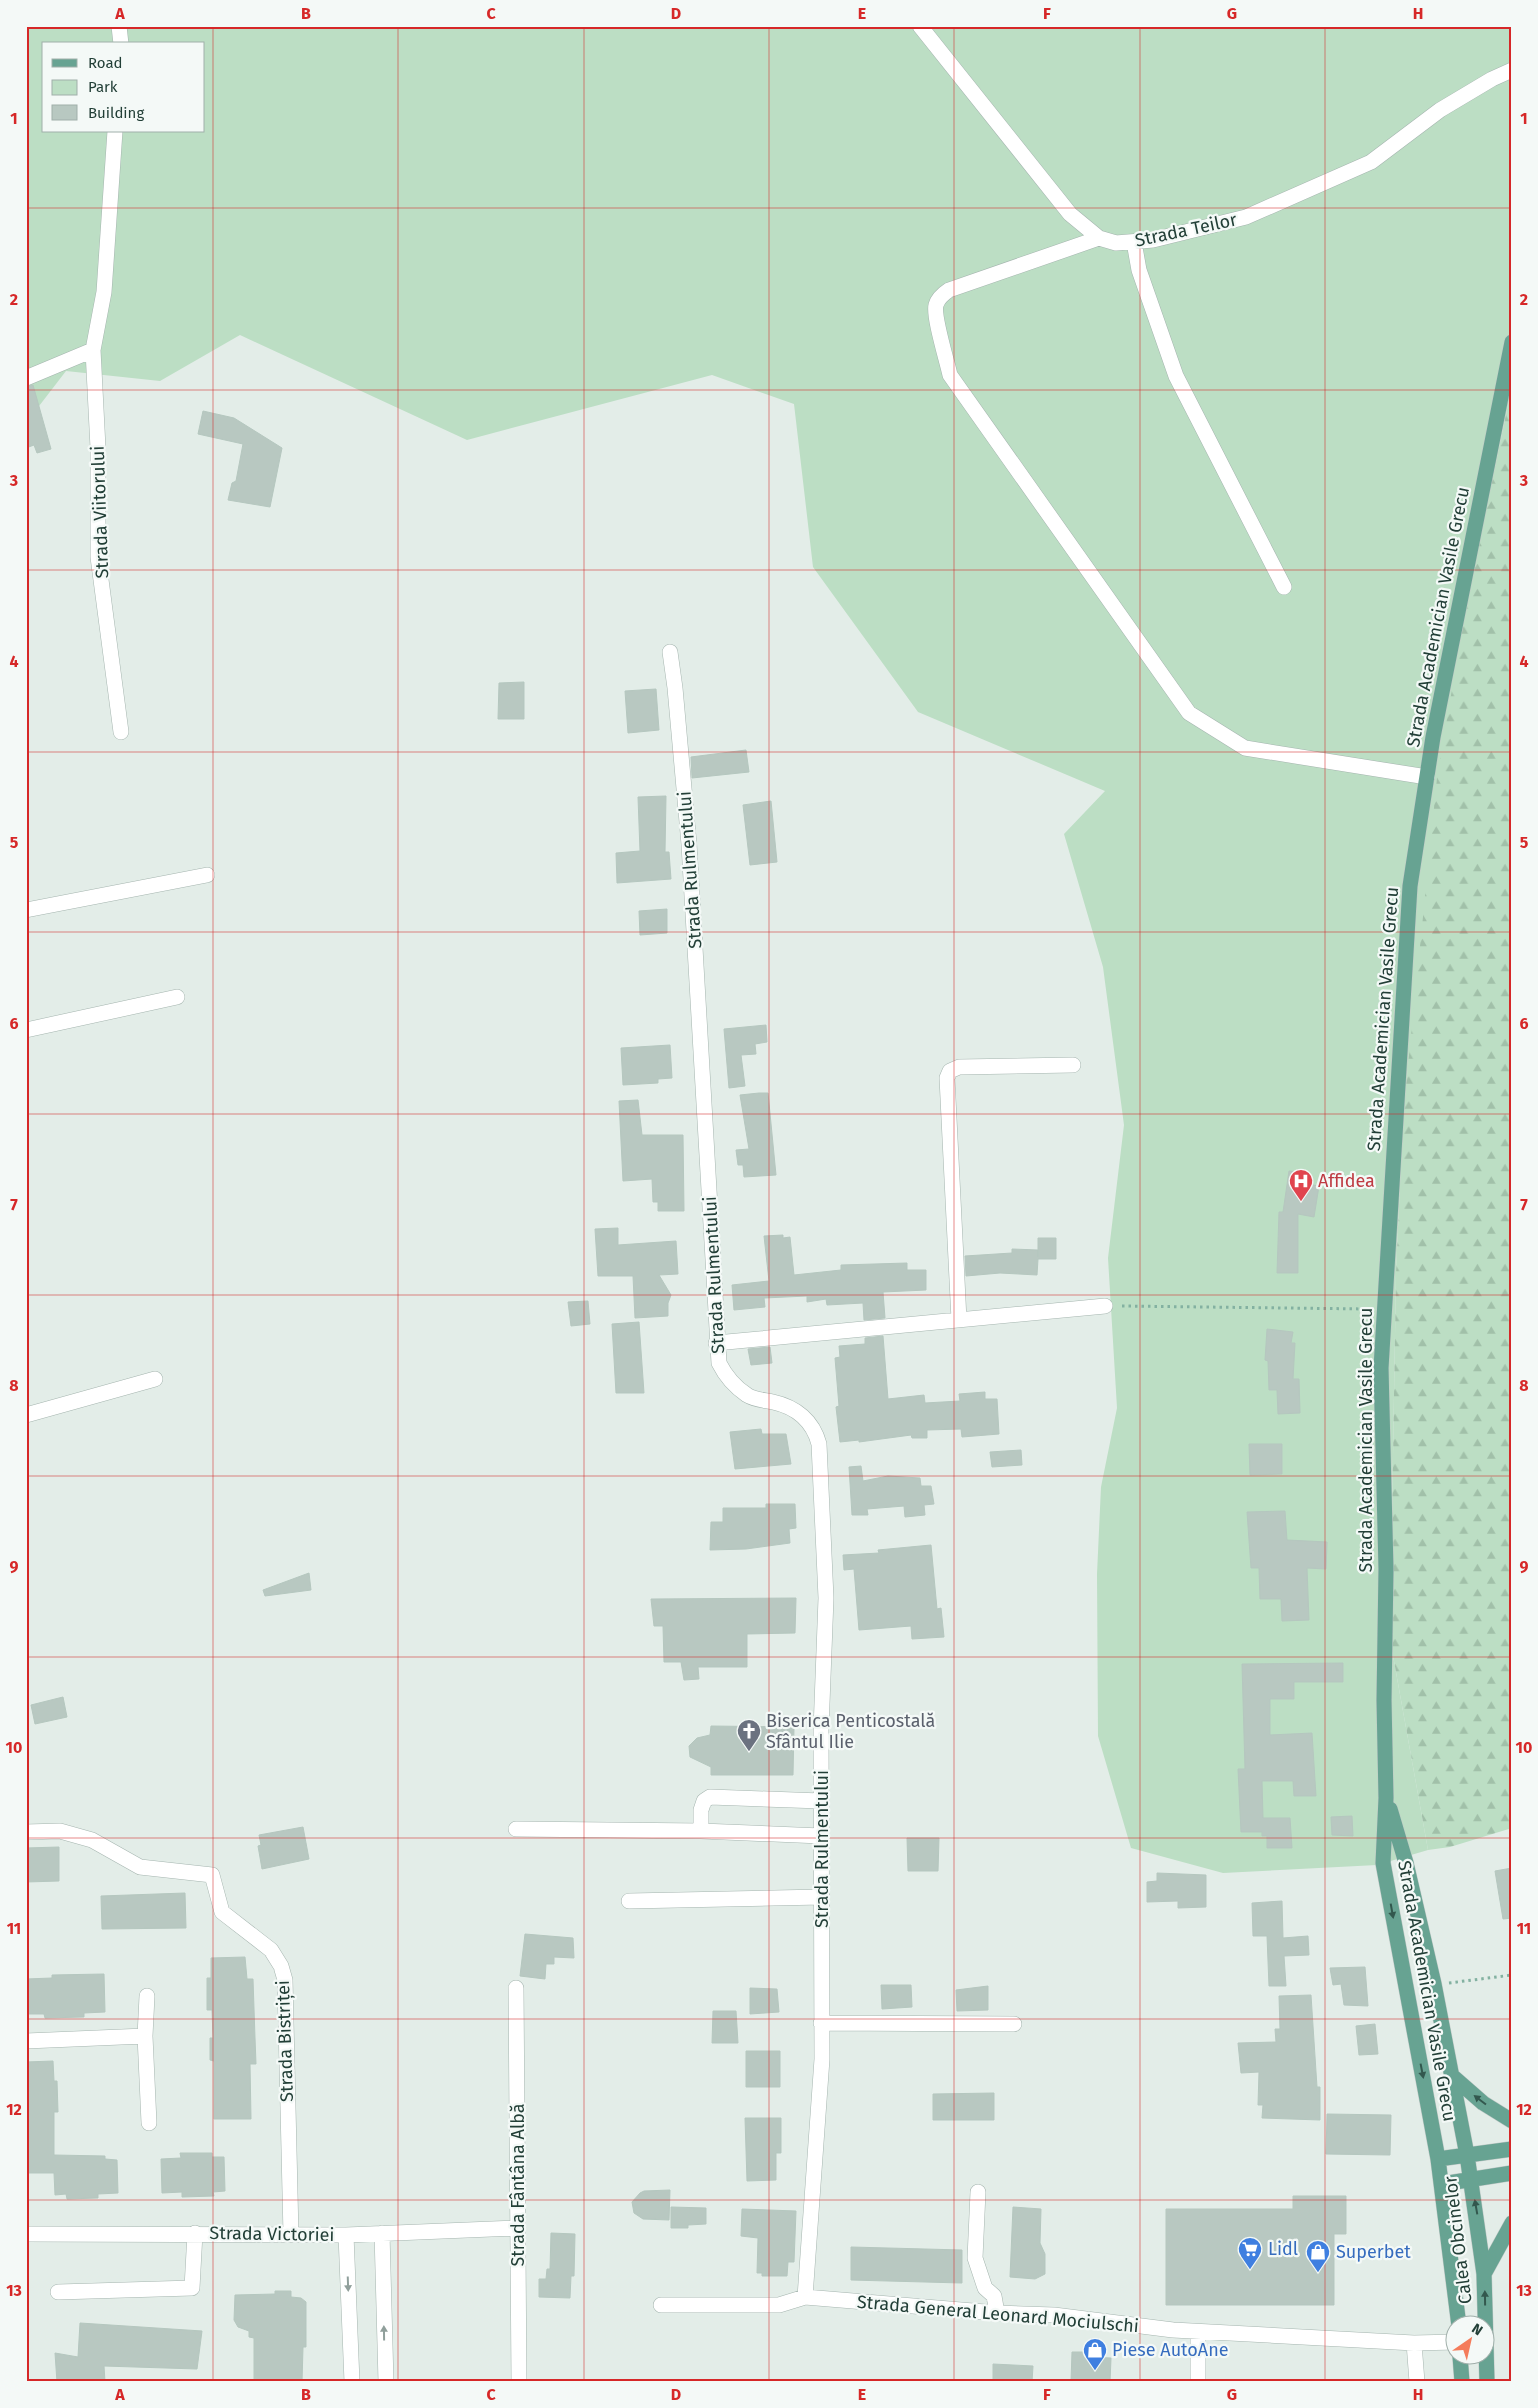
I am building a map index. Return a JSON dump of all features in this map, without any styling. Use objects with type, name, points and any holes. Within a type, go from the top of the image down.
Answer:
[{"type":"main road","name":"Strada Academician Vasile Grecu","points":[[1438,2159],[1383,1863],[1386,1798],[1384,1700],[1386,1569],[1381,1368],[1410,886],[1427,777],[1512,342]]},
{"type":"main road","name":"Strada Academician Vasile Grecu","points":[[1386,1798],[1406,1863],[1434,1984],[1467,2155]]},
{"type":"main road","points":[[1451,2075],[1483,2103],[1512,2121]]},
{"type":"main road","points":[[1438,2159],[1512,2148]]},
{"type":"main road","name":"Calea Obcinelor","points":[[1467,2155],[1484,2274],[1487,2382]]},
{"type":"main road","name":"Calea Obcinelor","points":[[1438,2159],[1458,2316]]},
{"type":"main road","points":[[1442,2184],[1512,2173]]},
{"type":"main road","points":[[1484,2274],[1512,2223]]},
{"type":"main road","points":[[1461,2366],[1462,2382]]},
{"type":"street","points":[[119,26],[121,42]]},
{"type":"street","name":"Strada Teilor","points":[[920,26],[1070,214],[1099,238],[1116,243],[1153,240],[1246,218],[1371,162],[1440,110],[1492,79],[1512,70]]},
{"type":"street","name":"Strada Viitorului","points":[[115,132],[104,292],[93,350],[98,448],[98,557],[121,732]]},
{"type":"street","points":[[1099,238],[942,294],[935,311],[950,375],[1189,713],[1245,748],[1427,777]]},
{"type":"street","points":[[1134,242],[1138,270],[1176,376],[1284,587]]},
{"type":"street","points":[[26,378],[93,350]]},
{"type":"street","name":"Strada Rulmentului","points":[[670,652],[689,844],[716,1343],[719,1363],[734,1383],[746,1394],[759,1400],[781,1405],[804,1417],[812,1425],[819,1444],[826,1598],[821,1800],[822,2059],[805,2298]]},
{"type":"street","points":[[26,910],[207,875]]},
{"type":"street","points":[[26,1030],[177,997]]},
{"type":"street","points":[[959,1320],[946,1078],[950,1071],[959,1067],[1073,1065]]},
{"type":"street","points":[[716,1343],[1105,1306]]},
{"type":"street","points":[[26,1415],[155,1379]]},
{"type":"street","points":[[701,1831],[701,1810],[704,1801],[710,1797],[821,1800]]},
{"type":"street","points":[[516,1829],[701,1831],[821,1836]]},
{"type":"street","name":"Strada Bistriței","points":[[26,1832],[60,1831],[92,1840],[140,1867],[212,1875],[222,1912],[271,1950],[281,1966],[285,1980],[291,2235]]},
{"type":"street","points":[[629,1901],[822,1897]]},
{"type":"street","name":"Strada Fântâna Albă","points":[[516,1988],[519,2382]]},
{"type":"street","points":[[147,1996],[145,2036],[148,2123]]},
{"type":"street","points":[[821,2023],[1014,2024]]},
{"type":"street","points":[[26,2041],[145,2036]]},
{"type":"street","points":[[978,2192],[976,2258],[985,2288],[994,2296],[997,2313]]},
{"type":"street","name":"Strada Victoriei","points":[[26,2234],[195,2233],[346,2235],[518,2228]]},
{"type":"street","points":[[58,2292],[192,2288],[195,2233]]},
{"type":"street","points":[[382,2233],[386,2382]]},
{"type":"street","points":[[346,2235],[352,2382]]},
{"type":"street","name":"Strada General Leonard Mociulschi","points":[[660,2305],[779,2305],[805,2298],[997,2313],[1054,2315],[1198,2332],[1414,2343],[1446,2342]]},
{"type":"street","points":[[1198,2332],[1198,2382]]},
{"type":"street","points":[[1414,2343],[1417,2382]]},
{"type":"path","points":[[1105,1306],[1384,1309]]},
{"type":"path","points":[[1434,1984],[1512,1975]]},
{"type":"green space","points":[[26,26],[1512,26],[1512,386],[1469,589],[1418,979],[1403,1115],[1396,1273],[1390,1639],[1428,1850],[1377,1865],[1223,1873],[1131,1848],[1098,1736],[1097,1574],[1101,1487],[1117,1408],[1108,1258],[1124,1125],[1103,967],[1064,834],[1105,791],[918,712],[813,567],[794,404],[712,375],[467,440],[240,335],[160,381],[66,371],[26,423]]},
{"type":"green space","points":[[1512,386],[1512,1828],[1450,1847],[1428,1850],[1390,1639],[1396,1273],[1403,1115],[1437,778],[1469,589]]},
{"type":"building","points":[[33,385],[51,449],[37,453],[34,445],[26,448],[26,387]]},
{"type":"building","points":[[203,411],[234,418],[282,448],[270,507],[228,500],[232,483],[236,481],[243,444],[198,434]]},
{"type":"building","points":[[524,682],[524,719],[498,719],[499,683]]},
{"type":"building","points":[[656,689],[659,730],[628,733],[625,691]]},
{"type":"building","points":[[746,750],[749,772],[692,778],[691,757]]},
{"type":"building","points":[[666,796],[665,852],[669,852],[671,879],[617,883],[616,853],[640,851],[638,797]]},
{"type":"building","points":[[771,801],[777,862],[750,865],[743,805]]},
{"type":"building","points":[[667,909],[667,933],[640,935],[639,911]]},
{"type":"building","points":[[766,1025],[767,1042],[755,1044],[756,1054],[741,1055],[745,1086],[729,1088],[724,1029]]},
{"type":"building","points":[[670,1045],[672,1078],[658,1079],[658,1083],[623,1085],[621,1048]]},
{"type":"building","points":[[768,1093],[776,1175],[744,1177],[743,1165],[738,1165],[736,1150],[749,1149],[740,1095]]},
{"type":"building","points":[[638,1100],[642,1135],[683,1135],[684,1211],[658,1211],[658,1202],[653,1202],[652,1179],[623,1181],[619,1101]]},
{"type":"building","points":[[1289,1171],[1299,1172],[1299,1183],[1319,1186],[1314,1217],[1298,1214],[1298,1273],[1277,1273],[1279,1212],[1283,1212]]},
{"type":"building","points":[[618,1228],[618,1245],[676,1241],[678,1274],[659,1275],[671,1295],[668,1303],[668,1316],[635,1318],[633,1276],[598,1276],[595,1229]]},
{"type":"building","points":[[783,1235],[783,1238],[790,1237],[794,1275],[841,1270],[841,1265],[907,1263],[907,1270],[926,1270],[926,1290],[883,1292],[885,1318],[864,1320],[863,1303],[827,1305],[826,1299],[807,1302],[807,1296],[764,1298],[765,1307],[734,1310],[732,1285],[769,1281],[764,1236]]},
{"type":"building","points":[[1038,1238],[1056,1238],[1056,1259],[1038,1259],[1037,1275],[1000,1273],[966,1276],[965,1256],[1012,1253],[1012,1249],[1038,1250]]},
{"type":"building","points":[[588,1301],[590,1324],[571,1326],[568,1302]]},
{"type":"building","points":[[639,1322],[644,1393],[616,1393],[612,1324]]},
{"type":"building","points":[[1267,1329],[1293,1332],[1291,1343],[1295,1343],[1293,1379],[1299,1379],[1300,1413],[1278,1414],[1277,1390],[1269,1390],[1268,1361],[1265,1360]]},
{"type":"building","points":[[883,1336],[888,1399],[924,1395],[925,1403],[960,1401],[959,1394],[985,1392],[985,1399],[997,1399],[999,1434],[962,1437],[961,1429],[927,1430],[927,1438],[912,1438],[911,1435],[859,1442],[859,1440],[840,1442],[836,1407],[839,1406],[835,1358],[840,1357],[839,1346],[865,1344],[865,1338]]},
{"type":"building","points":[[770,1347],[772,1363],[751,1365],[748,1349]]},
{"type":"building","points":[[761,1429],[762,1434],[786,1434],[791,1464],[735,1469],[730,1432]]},
{"type":"building","points":[[1249,1444],[1282,1444],[1282,1474],[1250,1475]]},
{"type":"building","points":[[1021,1450],[1022,1465],[992,1467],[990,1452]]},
{"type":"building","points":[[861,1466],[863,1481],[888,1476],[920,1478],[921,1486],[931,1486],[934,1504],[924,1505],[925,1515],[905,1517],[904,1506],[867,1509],[868,1515],[852,1515],[849,1467]]},
{"type":"building","points":[[766,1504],[795,1504],[796,1528],[789,1529],[790,1543],[746,1549],[710,1550],[711,1522],[723,1522],[723,1508],[766,1508]]},
{"type":"building","points":[[1285,1511],[1287,1540],[1327,1542],[1326,1569],[1307,1568],[1309,1620],[1282,1621],[1281,1599],[1260,1599],[1259,1568],[1251,1568],[1247,1512]]},
{"type":"building","points":[[931,1545],[937,1609],[941,1608],[944,1637],[912,1639],[911,1626],[859,1630],[854,1569],[844,1570],[843,1555],[879,1553],[878,1550]]},
{"type":"building","points":[[309,1573],[311,1590],[265,1596],[263,1590]]},
{"type":"building","points":[[796,1598],[795,1633],[747,1634],[747,1667],[698,1667],[699,1679],[684,1680],[681,1662],[664,1662],[663,1626],[654,1626],[651,1599]]},
{"type":"building","points":[[1343,1663],[1343,1682],[1294,1682],[1294,1699],[1270,1699],[1270,1735],[1312,1733],[1316,1796],[1294,1796],[1293,1781],[1262,1781],[1263,1818],[1290,1818],[1292,1848],[1267,1848],[1267,1836],[1262,1836],[1262,1832],[1241,1832],[1238,1769],[1245,1769],[1242,1664]]},
{"type":"building","points":[[63,1697],[67,1717],[35,1724],[31,1705]]},
{"type":"building","name":"Biserica Penticostală Sfântul Ilie","points":[[711,1726],[794,1727],[793,1775],[711,1775],[711,1767],[690,1757],[689,1746],[697,1738],[710,1735]]},
{"type":"building","points":[[1352,1816],[1353,1836],[1332,1835],[1331,1817]]},
{"type":"building","points":[[303,1827],[309,1859],[262,1869],[258,1846],[261,1845],[259,1835]]},
{"type":"building","points":[[907,1838],[939,1838],[938,1871],[908,1871]]},
{"type":"building","points":[[59,1847],[59,1881],[26,1882],[26,1848]]},
{"type":"building","points":[[1512,1868],[1512,1918],[1503,1919],[1495,1871]]},
{"type":"building","points":[[1157,1873],[1206,1875],[1206,1907],[1178,1908],[1178,1901],[1147,1902],[1147,1882],[1157,1881]]},
{"type":"building","points":[[185,1893],[186,1928],[102,1929],[101,1896]]},
{"type":"building","points":[[1282,1901],[1283,1938],[1308,1936],[1309,1955],[1284,1956],[1286,1986],[1269,1986],[1267,1936],[1253,1936],[1252,1903]]},
{"type":"building","points":[[525,1934],[573,1938],[574,1958],[554,1957],[554,1964],[546,1964],[545,1979],[520,1976]]},
{"type":"building","points":[[245,1957],[247,1979],[253,1979],[256,2064],[250,2064],[251,2119],[214,2119],[214,2061],[210,2060],[210,2038],[213,2038],[212,2010],[207,2010],[207,1978],[211,1978],[211,1958]]},
{"type":"building","points":[[1365,1967],[1368,2006],[1344,2005],[1341,1984],[1333,1985],[1330,1968]]},
{"type":"building","points":[[104,1974],[105,2012],[84,2013],[84,2017],[45,2018],[44,2014],[26,2014],[26,1979],[52,1978],[52,1975]]},
{"type":"building","points":[[881,1985],[911,1985],[912,2007],[882,2009]]},
{"type":"building","points":[[988,1986],[988,2010],[957,2011],[956,1990]]},
{"type":"building","points":[[750,1988],[777,1989],[779,2012],[750,2014]]},
{"type":"building","points":[[1311,1995],[1317,2087],[1320,2087],[1320,2120],[1262,2118],[1263,2105],[1258,2105],[1259,2072],[1241,2073],[1238,2043],[1276,2042],[1275,2029],[1280,2029],[1279,1996]]},
{"type":"building","points":[[713,2011],[736,2011],[738,2043],[712,2043]]},
{"type":"building","points":[[1375,2024],[1378,2054],[1359,2055],[1356,2026]]},
{"type":"building","points":[[746,2051],[780,2051],[780,2087],[746,2087]]},
{"type":"building","points":[[53,2061],[54,2081],[57,2081],[58,2112],[54,2112],[54,2155],[105,2156],[105,2159],[117,2160],[118,2193],[98,2194],[98,2198],[67,2199],[66,2194],[55,2195],[54,2173],[26,2173],[26,2062]]},
{"type":"building","points":[[994,2093],[994,2120],[933,2120],[933,2094]]},
{"type":"building","points":[[1327,2114],[1391,2115],[1390,2155],[1326,2154]]},
{"type":"building","points":[[745,2118],[781,2118],[781,2153],[776,2153],[776,2180],[747,2181]]},
{"type":"building","points":[[180,2153],[212,2153],[212,2157],[224,2157],[225,2191],[213,2192],[214,2196],[182,2197],[182,2192],[162,2193],[161,2159],[181,2158]]},
{"type":"building","points":[[670,2190],[669,2220],[643,2219],[634,2213],[632,2202],[640,2193],[644,2191]]},
{"type":"building","name":"Lidl","points":[[1293,2196],[1346,2196],[1346,2234],[1334,2234],[1334,2305],[1166,2305],[1166,2209],[1293,2209]]},
{"type":"building","points":[[671,2207],[706,2208],[706,2224],[688,2225],[688,2228],[671,2228]]},
{"type":"building","points":[[1013,2207],[1041,2209],[1040,2243],[1045,2254],[1045,2274],[1035,2279],[1010,2277]]},
{"type":"building","points":[[742,2209],[796,2211],[794,2262],[788,2262],[787,2276],[762,2276],[762,2273],[757,2273],[758,2238],[741,2236]]},
{"type":"building","points":[[551,2233],[575,2234],[574,2276],[571,2276],[570,2298],[539,2297],[539,2279],[546,2279],[547,2269],[550,2269]]},
{"type":"building","points":[[851,2247],[962,2250],[962,2283],[851,2280]]},
{"type":"building","points":[[275,2291],[291,2291],[291,2297],[301,2298],[306,2302],[306,2347],[303,2347],[302,2382],[254,2382],[254,2338],[249,2337],[249,2331],[238,2327],[234,2320],[235,2295],[275,2294]]},
{"type":"building","points":[[80,2323],[202,2331],[197,2369],[104,2366],[105,2382],[57,2382],[55,2353],[78,2357]]},
{"type":"building","points":[[1072,2352],[1088,2352],[1088,2357],[1111,2358],[1110,2382],[1071,2382]]},
{"type":"building","points":[[993,2364],[1033,2366],[1032,2382],[993,2382]]},
{"type":"place","name":"Affidea","points":[[1301,1202]]},
{"type":"place","name":"Biserica Penticostală Sfântul Ilie","points":[[749,1752]]},
{"type":"place","name":"Lidl","points":[[1250,2270]]},
{"type":"place","name":"Superbet","points":[[1318,2273]]},
{"type":"place","name":"Piese AutoAne","points":[[1095,2371]]}]
